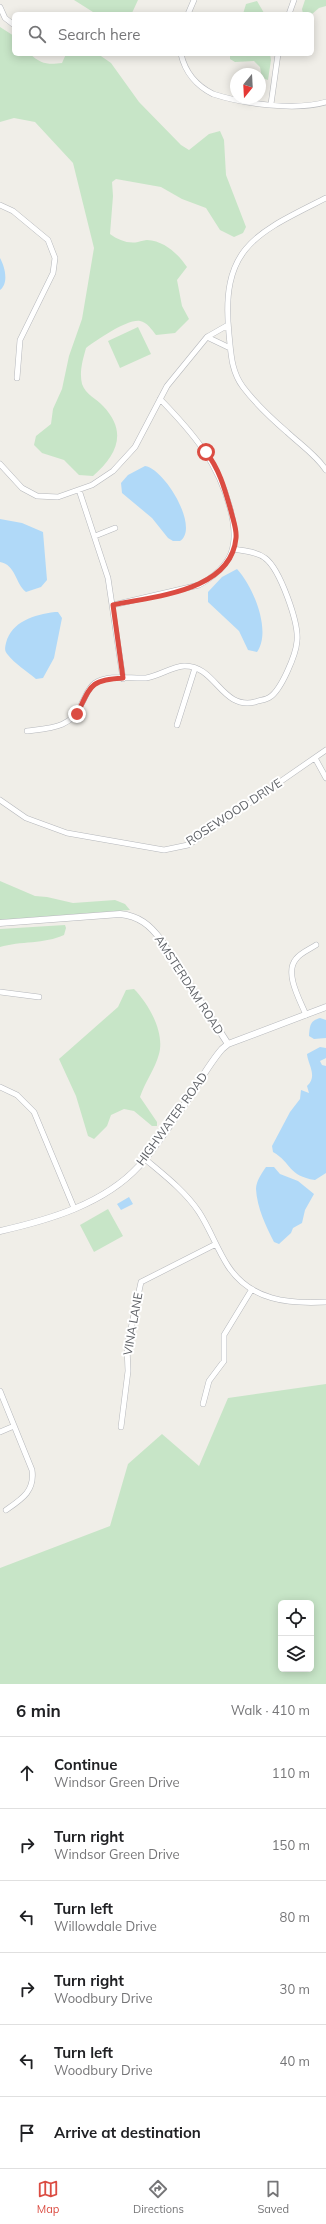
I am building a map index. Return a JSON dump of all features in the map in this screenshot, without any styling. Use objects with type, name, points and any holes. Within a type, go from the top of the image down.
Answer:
[{"type":"street","points":[[189,12],[194,0]]},
{"type":"street","points":[[290,12],[294,0]]},
{"type":"street","points":[[0,7],[4,18],[12,24]]},
{"type":"street","points":[[182,56],[191,76],[204,90],[223,97],[271,104],[299,106],[326,102]]},
{"type":"street","points":[[271,104],[278,56]]},
{"type":"street","points":[[326,198],[267,229],[246,249],[231,277],[226,303],[230,348],[235,374],[244,389],[286,431],[321,462],[326,470]]},
{"type":"street","points":[[0,205],[13,211],[48,240],[55,258],[53,273],[20,340],[17,378]]},
{"type":"street","points":[[0,464],[22,488],[37,496],[58,497],[79,490],[104,478],[124,460],[135,447],[167,386],[207,337],[228,326]]},
{"type":"street","points":[[207,337],[230,348]]},
{"type":"street","points":[[113,605],[199,585],[221,570],[233,549],[236,538],[235,525],[218,471],[178,418],[160,399]]},
{"type":"street","points":[[321,462],[326,458]]},
{"type":"street","points":[[79,490],[108,578],[123,678]]},
{"type":"street","points":[[95,536],[115,528]]},
{"type":"street","points":[[27,731],[66,724],[77,714],[88,691],[96,683],[103,680],[146,678],[184,666],[195,668],[204,672],[232,700],[240,703],[253,702],[267,698],[274,694],[294,654],[297,640],[296,627],[273,565],[259,554],[233,549]]},
{"type":"street","points":[[177,725],[195,668]]},
{"type":"street","name":"ROSEWOOD DRIVE","points":[[0,800],[26,818],[67,833],[164,850],[188,845],[326,750]]},
{"type":"street","points":[[315,758],[326,778]]},
{"type":"street","name":"AMSTERDAM ROAD","points":[[0,923],[120,914],[139,919],[153,929],[161,940],[228,1044],[326,1007]]},
{"type":"street","points":[[306,1015],[292,975],[292,967],[295,959],[316,945]]},
{"type":"street","points":[[0,992],[39,997]]},
{"type":"street","name":"HIGHWATER ROAD","points":[[0,1231],[46,1220],[74,1208],[118,1183],[145,1158],[196,1088],[217,1054],[228,1044]]},
{"type":"street","points":[[0,1087],[17,1095],[34,1112],[74,1208]]},
{"type":"street","points":[[145,1158],[192,1203],[228,1266],[252,1289],[277,1300],[294,1303],[326,1302]]},
{"type":"street","name":"VINA LANE","points":[[121,1427],[128,1371],[127,1347],[141,1282],[216,1244]]},
{"type":"street","points":[[203,1404],[209,1381],[224,1361],[224,1334],[252,1289]]},
{"type":"street","points":[[0,1391],[32,1470],[33,1478],[28,1493],[6,1510]]},
{"type":"street","points":[[0,1432],[14,1426]]},
{"type":"green space","points":[[74,0],[138,0],[132,12],[93,12]]},
{"type":"green space","points":[[305,0],[326,0],[326,6],[319,8],[314,12],[303,12]]},
{"type":"green space","points":[[257,1],[263,12],[244,12],[246,4]]},
{"type":"green space","points":[[0,27],[12,35],[12,56],[33,56],[45,63],[53,64],[62,63],[65,56],[101,56],[111,63],[139,102],[181,145],[189,150],[209,134],[220,131],[224,140],[226,175],[246,227],[243,233],[234,237],[220,230],[206,208],[182,199],[161,187],[116,179],[112,182],[113,196],[110,234],[127,242],[147,240],[160,243],[179,257],[187,267],[177,280],[182,306],[189,319],[175,333],[156,335],[145,323],[134,321],[112,331],[86,348],[81,370],[82,384],[86,391],[100,403],[111,416],[117,434],[116,443],[108,460],[93,476],[79,475],[64,460],[42,453],[34,445],[36,436],[51,424],[53,409],[62,389],[69,356],[82,319],[94,248],[73,163],[35,122],[14,118],[0,122]]},
{"type":"green space","points":[[230,56],[270,56],[268,80],[266,79],[266,68],[260,68],[254,61],[235,62],[230,59]]},
{"type":"green space","points":[[138,327],[151,354],[120,368],[108,341]]},
{"type":"green space","points":[[0,881],[35,896],[73,903],[115,900],[125,904],[130,910],[0,920]]},
{"type":"green space","points":[[65,925],[66,928],[64,935],[57,938],[0,947],[0,929]]},
{"type":"green space","points":[[134,989],[140,995],[150,1011],[158,1028],[160,1037],[159,1054],[157,1060],[140,1097],[157,1122],[157,1126],[152,1126],[134,1111],[124,1109],[111,1115],[107,1126],[94,1139],[88,1136],[76,1096],[59,1059],[118,1007],[126,990]]},
{"type":"green space","points":[[108,1209],[123,1236],[94,1252],[80,1225]]},
{"type":"green space","points":[[326,1384],[326,1684],[0,1684],[0,1568],[110,1526],[128,1464],[162,1434],[199,1466],[228,1398]]},
{"type":"water","points":[[0,258],[5,270],[5,279],[3,287],[0,290]]},
{"type":"water","points":[[145,466],[162,477],[178,500],[186,524],[185,534],[180,541],[173,541],[168,538],[152,518],[122,493],[121,483],[128,475]]},
{"type":"water","points":[[0,519],[22,523],[43,532],[47,580],[41,587],[26,592],[22,588],[12,570],[0,562]]},
{"type":"water","points":[[237,569],[249,586],[259,609],[262,633],[261,643],[257,652],[248,650],[239,631],[208,602],[208,592],[222,577]]},
{"type":"water","points":[[58,612],[62,618],[54,658],[43,678],[36,679],[7,654],[5,649],[6,643],[13,629],[25,620],[39,615]]},
{"type":"water","points":[[320,1018],[326,1020],[326,1038],[314,1039],[309,1036],[310,1026],[312,1022]]},
{"type":"water","points":[[320,1047],[326,1048],[326,1058],[320,1061],[322,1065],[326,1066],[326,1173],[315,1180],[306,1178],[291,1169],[284,1160],[273,1152],[272,1146],[290,1112],[300,1099],[301,1090],[309,1093],[307,1086],[312,1078],[312,1070],[307,1054]]},
{"type":"water","points":[[266,1167],[274,1167],[280,1174],[298,1181],[314,1194],[305,1210],[302,1223],[293,1228],[291,1233],[279,1244],[274,1242],[262,1217],[257,1196],[257,1183]]},
{"type":"water","points":[[129,1197],[133,1204],[121,1210],[117,1204]]},
{"type":"route","points":[[77,714],[88,691],[96,683],[103,680],[123,678],[113,605],[199,585],[207,581],[221,570],[233,549],[236,538],[235,525],[218,471],[206,452]]}]
